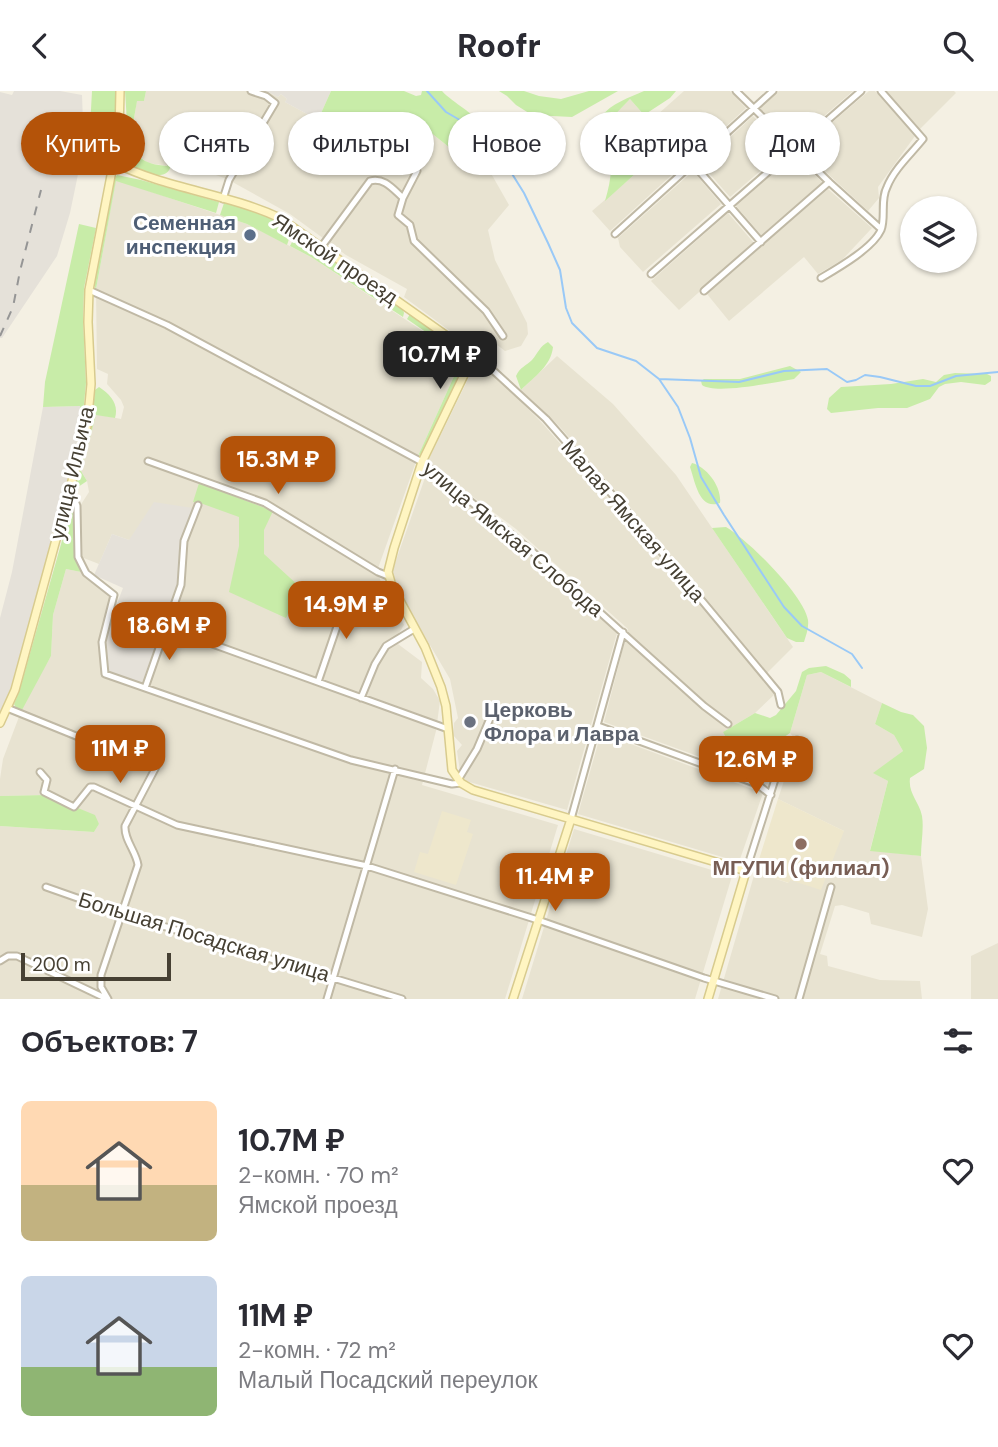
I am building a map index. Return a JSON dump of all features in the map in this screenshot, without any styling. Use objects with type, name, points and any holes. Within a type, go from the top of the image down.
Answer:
[{"type":"main road","name":"улица Ильича","points":[[119,112],[120,91]]},
{"type":"main road","name":"улица Ильича","points":[[0,723],[15,690],[87,426],[91,384],[89,290],[111,175]]},
{"type":"main road","name":"Ямской проезд","points":[[140,175],[258,209],[280,218],[454,341],[466,356]]},
{"type":"main road","points":[[466,356],[464,375],[422,462],[394,548],[388,576],[425,647],[441,687],[451,765],[460,782],[473,790],[746,871],[708,999]]},
{"type":"main road","points":[[513,999],[571,819]]},
{"type":"street","points":[[223,199],[229,180],[275,103],[266,96],[251,91]]},
{"type":"street","points":[[736,91],[756,112]]},
{"type":"street","points":[[731,129],[773,91]]},
{"type":"street","points":[[837,112],[861,91]]},
{"type":"street","points":[[821,278],[865,248],[881,229],[886,188],[923,139],[881,91]]},
{"type":"street","points":[[415,175],[398,215],[410,225],[414,241],[486,311],[503,336]]},
{"type":"street","points":[[615,234],[681,175]]},
{"type":"street","points":[[703,175],[761,242]]},
{"type":"street","points":[[651,274],[764,175]]},
{"type":"street","points":[[822,175],[881,229]]},
{"type":"street","points":[[321,246],[370,181],[385,181],[403,198]]},
{"type":"street","points":[[704,291],[829,182]]},
{"type":"street","name":"улица Ямская Слобода","points":[[89,290],[167,325],[422,462],[534,552],[704,706],[729,724]]},
{"type":"street","name":"Малая Ямская улица","points":[[466,356],[475,356],[485,363],[546,419],[644,531],[778,692],[781,705]]},
{"type":"street","points":[[148,461],[265,503],[388,576]]},
{"type":"street","points":[[69,496],[74,498],[76,506],[78,557],[86,573],[114,595],[102,642],[105,674],[351,760],[452,784],[460,782],[491,716]]},
{"type":"street","points":[[145,688],[181,585],[184,541],[198,505]]},
{"type":"street","points":[[317,682],[344,606]]},
{"type":"street","points":[[167,628],[448,729]]},
{"type":"street","points":[[361,698],[375,664],[386,646],[414,629]]},
{"type":"street","points":[[571,819],[623,632]]},
{"type":"street","points":[[7,708],[81,738],[144,752],[153,758],[156,767],[125,826],[124,832],[137,856],[138,865],[101,975],[101,987],[108,999]]},
{"type":"street","points":[[598,726],[757,785],[771,795]]},
{"type":"street","points":[[746,871],[783,754],[797,740]]},
{"type":"street","points":[[327,999],[395,769]]},
{"type":"street","points":[[40,772],[47,780],[44,792],[74,807],[90,787],[94,787],[177,825],[367,866],[538,920],[713,981],[775,999]]},
{"type":"street","name":"Большая Посадская улица","points":[[46,887],[120,913],[402,999]]},
{"type":"street","points":[[799,999],[831,887]]},
{"type":"street","points":[[0,961],[8,956],[17,956],[108,999]]},
{"type":"shaded area","points":[[14,91],[60,91],[82,95],[83,112],[21,112],[21,175],[78,175],[57,256],[0,338],[0,92],[12,95]]},
{"type":"shaded area","points":[[146,91],[266,91],[278,97],[281,94],[287,99],[285,102],[303,112],[288,112],[288,175],[434,175],[434,135],[448,146],[448,175],[492,175],[509,205],[488,230],[495,260],[527,323],[528,334],[521,346],[505,351],[496,344],[485,358],[404,297],[407,289],[346,255],[290,214],[216,175],[274,175],[274,112],[159,112],[159,165],[145,161],[145,112],[135,112],[137,100],[144,101]]},
{"type":"shaded area","points":[[266,91],[331,91],[322,112],[303,112],[285,102],[287,99],[281,94],[278,97]]},
{"type":"shaded area","points":[[684,91],[730,91],[746,108],[731,122],[731,112],[660,112]]},
{"type":"shaded area","points":[[779,91],[853,91],[829,112],[764,112],[760,108]]},
{"type":"shaded area","points":[[869,91],[875,91],[915,136],[878,187],[879,198],[868,211],[829,175],[840,175],[840,116]]},
{"type":"shaded area","points":[[887,91],[954,91],[956,93],[920,129]]},
{"type":"shaded area","points":[[630,99],[641,112],[617,112]]},
{"type":"shaded area","points":[[745,123],[745,175],[756,175],[730,197],[711,175],[731,175],[731,136]]},
{"type":"shaded area","points":[[634,175],[672,175],[610,231],[592,211]]},
{"type":"shaded area","points":[[689,175],[696,175],[721,204],[643,272],[620,247],[618,238]]},
{"type":"shaded area","points":[[771,175],[815,175],[822,182],[762,236],[736,206]]},
{"type":"shaded area","points":[[116,180],[247,224],[311,257],[459,355],[460,363],[418,456],[376,574],[404,625],[394,641],[422,662],[421,678],[433,689],[440,701],[436,731],[422,785],[558,825],[505,999],[0,999],[0,826],[94,832],[99,824],[74,807],[47,795],[0,796],[3,759],[25,701],[51,656],[53,615],[66,569],[86,573],[114,595],[102,642],[141,686],[177,585],[181,541],[193,509],[129,540],[112,534],[99,564],[81,557],[80,506],[89,492],[81,471],[96,414],[121,419],[124,407],[107,384],[108,374],[97,369],[96,289]]},
{"type":"shaded area","points":[[828,189],[872,228],[842,260],[818,274],[804,257],[729,321],[707,294]]},
{"type":"shaded area","points":[[728,213],[754,243],[679,310],[651,281]]},
{"type":"shaded area","points":[[557,356],[613,404],[676,475],[793,647],[767,673],[657,538],[559,426],[521,390]]},
{"type":"shaded area","points":[[477,361],[489,369],[543,424],[775,694],[755,713],[723,732],[739,745],[769,758],[761,779],[604,722],[628,629],[516,529],[429,464],[429,459]]},
{"type":"shaded area","points":[[80,406],[82,424],[12,688],[0,713],[0,618],[12,572],[43,407]]},
{"type":"shaded area","points":[[427,472],[533,555],[617,633],[567,810],[461,778],[457,751],[462,745],[453,735],[454,723],[458,718],[450,679],[401,596],[392,572]]},
{"type":"shaded area","points":[[154,502],[193,508],[181,541],[177,585],[141,686],[105,674],[102,642],[123,588],[94,575],[112,534],[129,540]]},
{"type":"shaded area","points":[[821,672],[882,703],[875,724],[894,735],[903,751],[874,773],[888,781],[870,850],[921,856],[928,909],[922,937],[871,924],[869,913],[842,905],[835,906],[820,954],[827,956],[828,966],[880,980],[920,981],[922,999],[718,999],[755,872],[788,883],[844,831],[778,799],[797,741],[790,733],[807,675]]},
{"type":"shaded area","points":[[601,733],[763,793],[739,862],[578,814]]},
{"type":"shaded area","name":"МГУПИ (филиал)","points":[[778,799],[844,831],[821,890],[755,872]]},
{"type":"shaded area","points":[[442,811],[471,820],[467,832],[473,834],[456,885],[414,872],[420,852],[428,854]]},
{"type":"shaded area","points":[[574,829],[732,876],[695,999],[522,999]]},
{"type":"shaded area","points":[[998,943],[998,999],[971,999],[971,956]]},
{"type":"green space","points":[[92,91],[116,91],[116,112],[91,112]]},
{"type":"green space","points":[[125,91],[146,91],[144,101],[137,101],[135,112],[126,112]]},
{"type":"green space","points":[[331,91],[404,91],[416,96],[421,95],[422,91],[442,91],[468,112],[448,112],[448,146],[434,135],[434,112],[322,112]]},
{"type":"green space","points":[[499,91],[524,91],[561,99],[589,91],[618,91],[572,117],[566,117],[566,112],[527,112]]},
{"type":"green space","points":[[644,91],[676,91],[649,112],[641,112],[630,99],[617,112],[605,112]]},
{"type":"green space","points":[[145,160],[159,165],[159,175],[147,173]]},
{"type":"green space","points":[[117,175],[219,202],[216,213],[116,181],[96,289],[94,285],[113,181]]},
{"type":"green space","points":[[634,175],[605,201],[608,189],[610,177]]},
{"type":"green space","points":[[224,203],[280,222],[291,233],[287,245],[247,224],[220,215]]},
{"type":"green space","points":[[79,224],[96,228],[84,288],[86,383],[82,424],[80,406],[43,407],[45,382]]},
{"type":"green space","points":[[298,235],[403,309],[403,317],[290,246]]},
{"type":"green space","points":[[410,314],[456,348],[462,356],[463,366],[423,452],[418,456],[460,363],[459,355],[407,319]]},
{"type":"green space","points":[[548,342],[553,347],[549,360],[521,390],[516,376]]},
{"type":"green space","points":[[790,366],[801,372],[794,379],[774,383],[719,389],[702,385],[701,381],[740,379]]},
{"type":"green space","points":[[987,374],[991,376],[991,381],[985,385],[961,382],[945,384],[939,387],[930,399],[907,408],[831,413],[827,409],[829,398],[841,387],[923,379],[936,382],[944,375]]},
{"type":"green space","points":[[99,387],[113,400],[115,418],[96,415],[81,471],[87,481],[78,487],[76,481],[91,426],[95,390]]},
{"type":"green space","points":[[692,463],[703,469],[712,479],[719,491],[720,503],[707,503],[703,499],[696,487],[690,467]]},
{"type":"green space","points":[[199,483],[273,511],[264,530],[264,554],[301,588],[286,618],[229,592],[239,546],[239,517],[193,502]]},
{"type":"green space","points":[[71,509],[74,511],[75,556],[81,572],[66,569],[53,615],[51,656],[22,710],[14,704]]},
{"type":"green space","points":[[726,527],[761,556],[797,597],[808,620],[804,642],[787,638],[712,528]]},
{"type":"green space","points":[[826,666],[844,674],[851,680],[851,687],[821,672],[807,675],[790,733],[774,744],[769,758],[739,745],[731,747],[723,732],[755,713],[770,718],[776,715],[796,691],[802,672],[809,668]]},
{"type":"green space","points":[[882,703],[913,715],[924,726],[927,748],[924,769],[910,778],[912,793],[922,816],[921,856],[870,851],[888,781],[873,773],[903,751],[894,735],[875,724]]},
{"type":"green space","points":[[46,795],[95,815],[99,824],[94,832],[0,826],[0,796]]},
{"type":"waterway","points":[[427,91],[446,112],[477,130],[496,148],[524,193],[560,270],[566,308],[572,323],[597,348],[636,361],[659,379],[739,382],[784,371],[827,369],[847,382],[865,375],[916,386],[930,386],[956,376],[998,372]]},
{"type":"waterway","points":[[659,379],[678,407],[701,477],[784,607],[802,626],[852,654],[862,668]]},
{"type":"railway","points":[[0,336],[13,307],[41,190]]},
{"type":"place","name":"Семенная инспекция","points":[[250,235]]},
{"type":"place","name":"Церковь Флора и Лавра","points":[[470,722]]},
{"type":"place","name":"МГУПИ (филиал)","points":[[801,844]]}]
